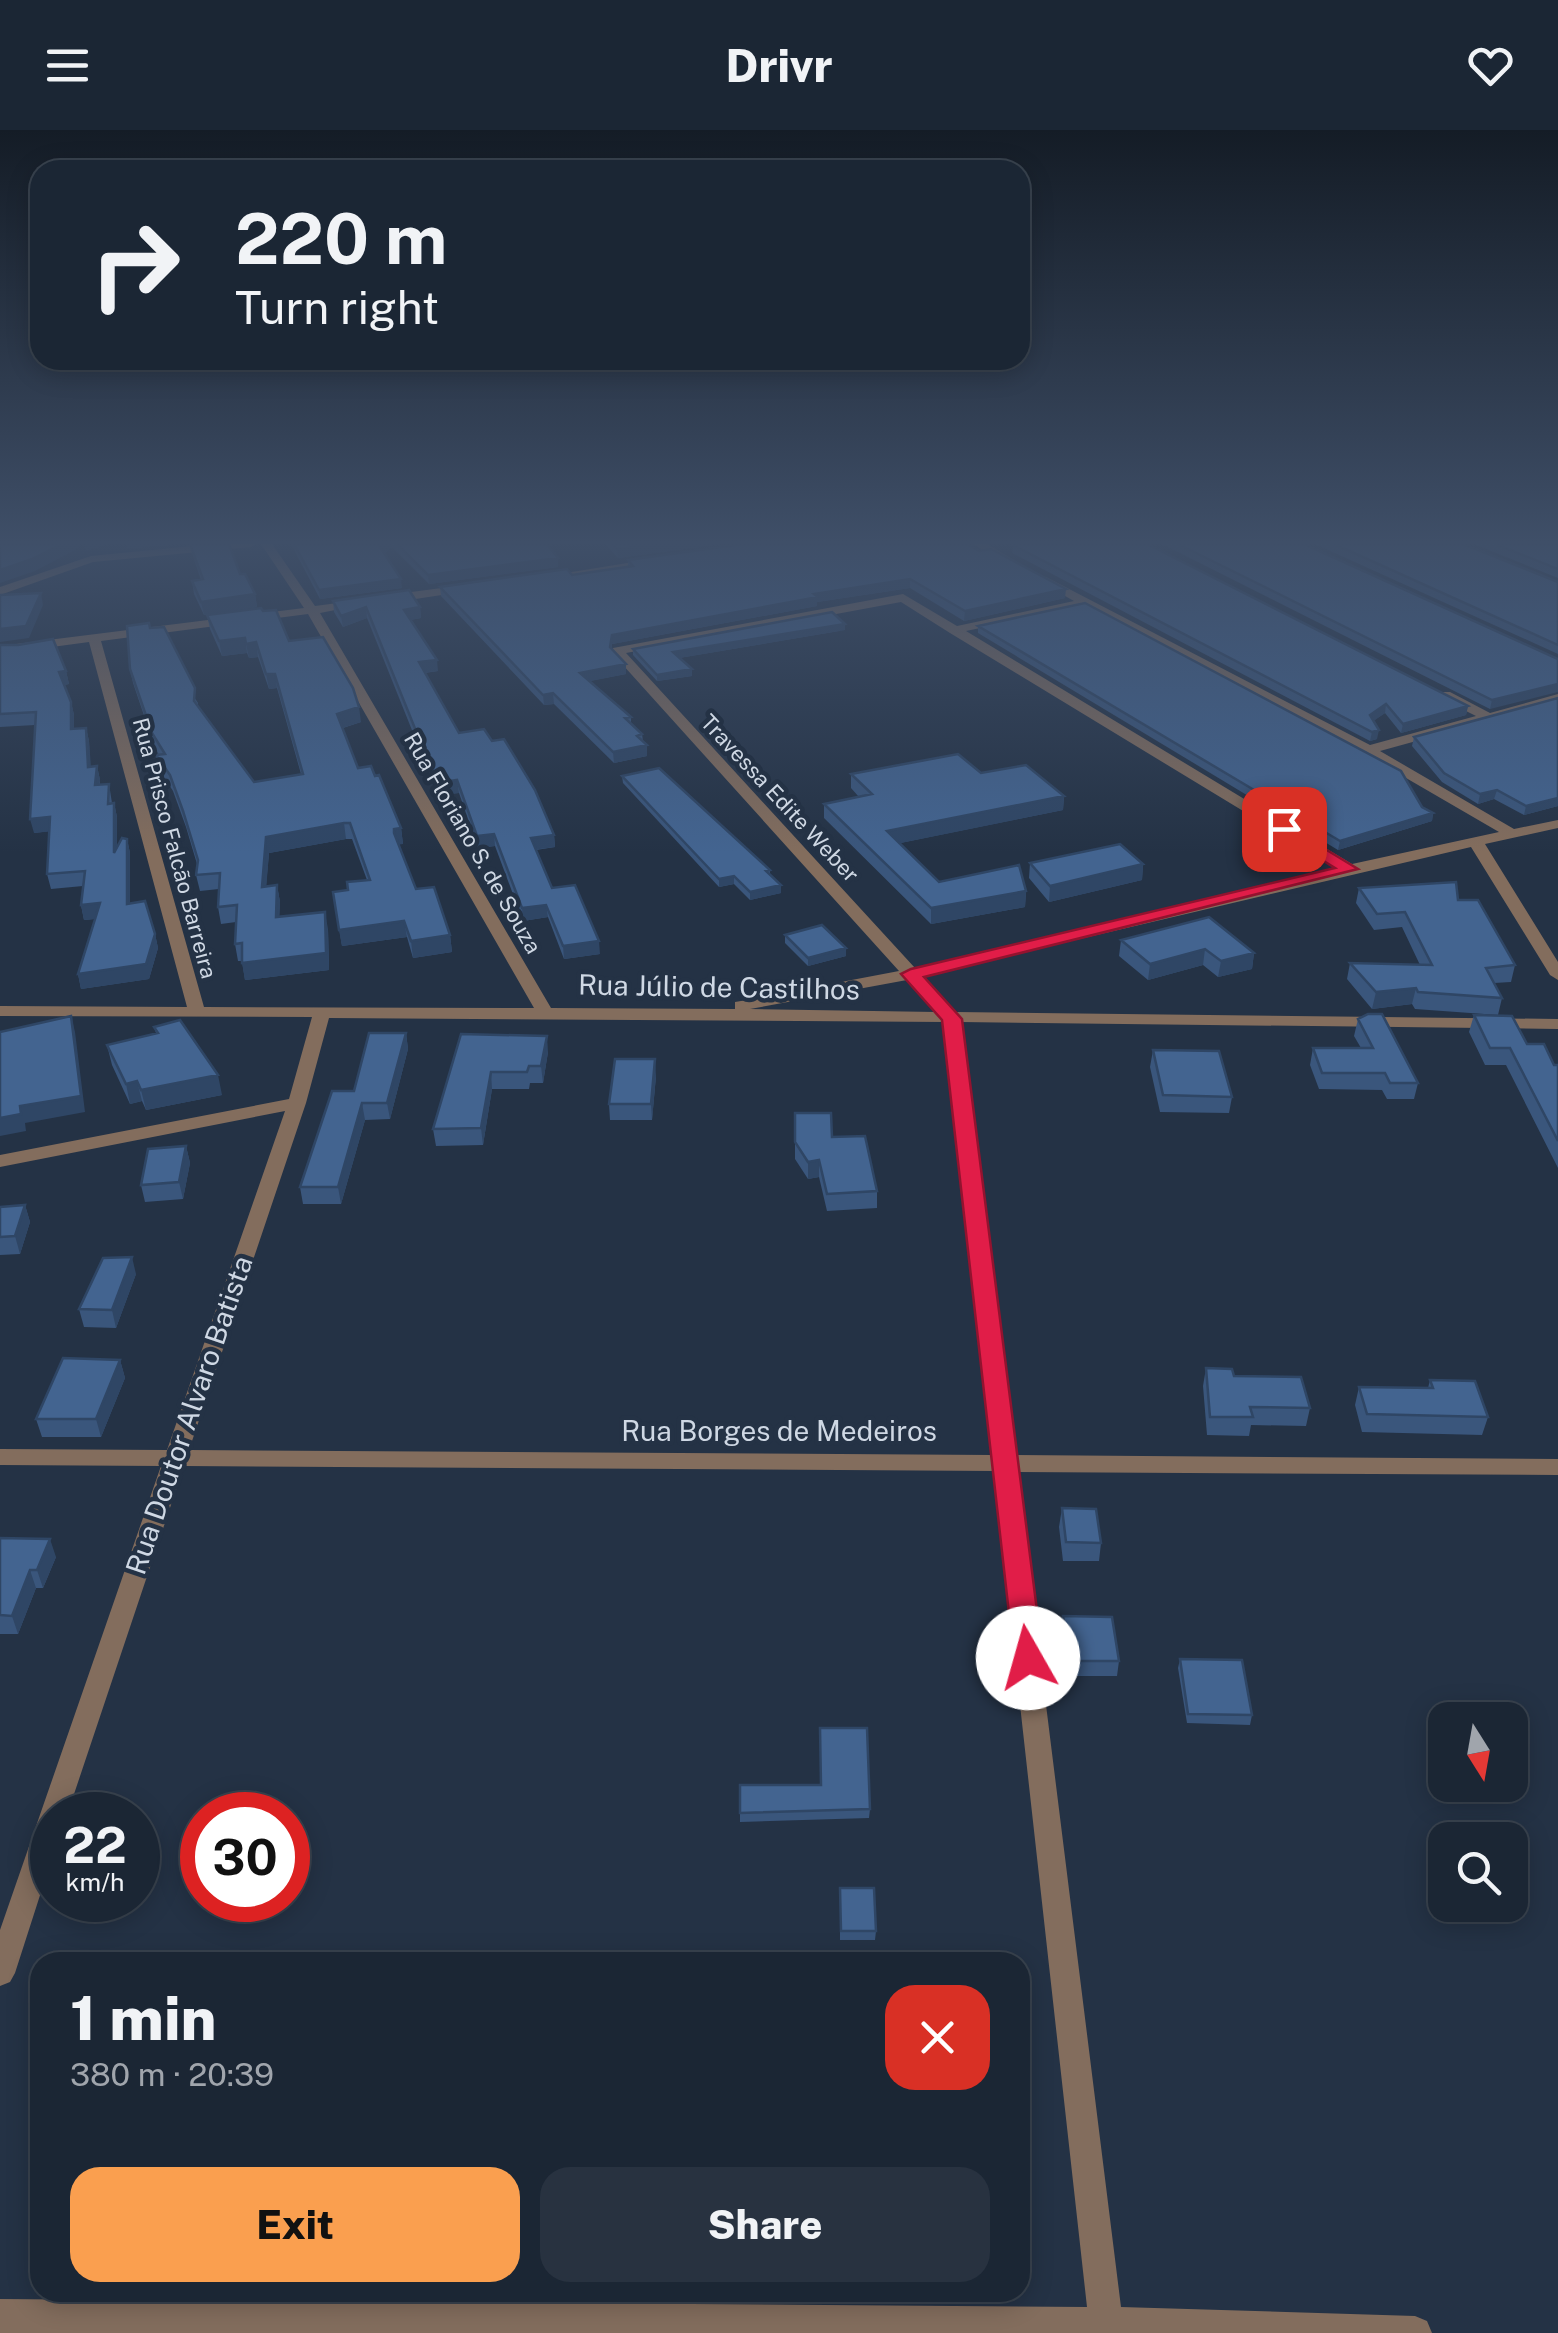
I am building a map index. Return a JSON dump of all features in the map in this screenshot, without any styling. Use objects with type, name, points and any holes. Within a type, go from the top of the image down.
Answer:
[{"type":"street","name":"Rua Prisco Falcão Barreira","points":[[97,647],[198,1013]]},
{"type":"street","name":"Rua Floriano S. de Souza","points":[[333,647],[545,1012]]},
{"type":"street","name":"Travessa Edite Weber","points":[[645,647],[617,652],[952,1019]]},
{"type":"street","points":[[982,647],[1350,869]]},
{"type":"street","points":[[1171,647],[1368,750],[1514,835]]},
{"type":"street","points":[[1436,691],[1488,716]]},
{"type":"street","points":[[1368,750],[1558,698]]},
{"type":"street","points":[[700,1014],[911,974],[1350,869],[1558,824]]},
{"type":"street","points":[[1477,844],[1558,975]]},
{"type":"street","name":"Rua Júlio de Castilhos","points":[[0,1011],[545,1012],[1558,1024]]},
{"type":"street","name":"Rua Doutor Alvaro Batista","points":[[61,1792],[297,1104],[322,1013]]},
{"type":"street","points":[[952,1019],[1106,2328]]},
{"type":"street","points":[[0,1161],[297,1104]]},
{"type":"street","name":"Rua Borges de Medeiros","points":[[0,1457],[1558,1466]]},
{"type":"street","name":"Rua Doutor Alvaro Batista","points":[[0,1973],[30,1884]]},
{"type":"street","points":[[0,2316],[1415,2333]]},
{"type":"building","points":[[0,647],[56,647],[66,671],[59,672],[71,702],[71,729],[86,728],[88,767],[97,766],[95,785],[109,784],[108,804],[114,803],[114,853],[122,838],[127,839],[127,904],[145,901],[155,934],[146,964],[78,974],[100,903],[81,905],[85,871],[47,874],[50,817],[30,819],[36,712],[0,714]]},
{"type":"building","points":[[128,647],[174,647],[195,688],[194,701],[254,782],[303,774],[275,674],[266,674],[258,647],[329,647],[353,688],[359,707],[337,714],[358,768],[371,766],[375,776],[379,775],[401,828],[394,829],[394,833],[416,889],[434,887],[450,935],[411,941],[404,921],[339,930],[333,892],[348,890],[347,882],[370,880],[350,823],[344,823],[266,837],[262,887],[277,885],[276,917],[325,912],[326,953],[242,963],[242,943],[235,944],[237,905],[218,907],[220,873],[196,875],[198,860],[170,775],[156,755],[165,754],[152,733],[130,669]]},
{"type":"building","points":[[382,647],[428,647],[437,660],[419,662],[459,733],[484,729],[492,741],[504,739],[535,790],[554,835],[531,838],[552,888],[575,885],[599,941],[563,946],[546,905],[522,908],[494,834],[477,836],[457,780],[437,783]]},
{"type":"building","points":[[497,647],[610,647],[626,664],[580,673],[631,717],[625,718],[642,734],[637,736],[647,745],[613,752],[553,693],[543,695]]},
{"type":"building","points":[[705,647],[673,652],[692,669],[657,675],[633,649]]},
{"type":"building","points":[[1013,647],[1167,647],[1401,771],[1422,807],[1433,813],[1340,841]]},
{"type":"building","points":[[1208,647],[1351,647],[1468,706],[1403,724],[1386,704],[1370,715],[1379,730],[1372,732]]},
{"type":"building","points":[[1385,647],[1531,647],[1558,659],[1558,684],[1492,700]]},
{"type":"building","points":[[1558,698],[1558,798],[1526,806],[1497,790],[1480,794],[1444,773],[1414,737]]},
{"type":"building","points":[[958,754],[981,773],[1026,765],[1064,796],[887,831],[939,882],[1019,865],[1026,891],[931,908],[824,804],[872,794],[851,774]]},
{"type":"building","points":[[659,768],[770,870],[766,871],[781,885],[750,892],[734,876],[719,879],[622,776]]},
{"type":"building","points":[[1120,844],[1143,864],[1050,886],[1030,863]]},
{"type":"building","points":[[1456,882],[1458,900],[1478,900],[1515,965],[1486,968],[1502,998],[1418,992],[1416,988],[1376,992],[1350,963],[1432,965],[1405,912],[1377,914],[1359,888]]},
{"type":"building","points":[[1209,917],[1254,953],[1221,961],[1205,949],[1150,964],[1121,940]]},
{"type":"building","points":[[822,925],[846,948],[808,958],[785,935]]},
{"type":"building","points":[[1382,1014],[1418,1083],[1390,1083],[1385,1073],[1322,1073],[1313,1048],[1373,1048],[1358,1019]]},
{"type":"building","points":[[1474,1015],[1512,1016],[1527,1044],[1544,1044],[1554,1065],[1558,1065],[1558,1141],[1510,1048],[1490,1048]]},
{"type":"building","points":[[71,1016],[81,1096],[20,1106],[21,1114],[0,1118],[0,1032]]},
{"type":"building","points":[[180,1020],[218,1075],[141,1090],[137,1081],[126,1084],[107,1045],[158,1033],[154,1027]]},
{"type":"building","points":[[369,1033],[406,1033],[387,1103],[362,1103],[338,1187],[300,1187],[332,1091],[354,1091]]},
{"type":"building","points":[[461,1034],[547,1036],[541,1066],[529,1066],[527,1072],[491,1072],[481,1128],[433,1129]]},
{"type":"building","points":[[1153,1050],[1219,1051],[1232,1097],[1163,1095]]},
{"type":"building","points":[[615,1059],[655,1059],[651,1104],[609,1104]]},
{"type":"building","points":[[795,1113],[831,1113],[832,1137],[865,1136],[877,1191],[827,1194],[819,1160],[808,1162],[795,1142]]},
{"type":"building","points":[[186,1146],[179,1182],[141,1185],[148,1149]]},
{"type":"building","points":[[25,1205],[15,1236],[0,1237],[0,1207]]},
{"type":"building","points":[[132,1257],[112,1310],[79,1309],[103,1258]]},
{"type":"building","points":[[63,1358],[120,1360],[96,1419],[36,1419]]},
{"type":"building","points":[[1206,1368],[1232,1369],[1234,1376],[1301,1377],[1310,1408],[1250,1407],[1253,1417],[1210,1417]]},
{"type":"building","points":[[1430,1380],[1475,1381],[1488,1417],[1367,1414],[1359,1387],[1433,1388]]},
{"type":"building","points":[[1062,1508],[1096,1509],[1101,1543],[1066,1542]]},
{"type":"building","points":[[0,1538],[50,1539],[37,1570],[30,1570],[12,1616],[0,1615]]},
{"type":"building","points":[[1063,1616],[1112,1617],[1119,1661],[1070,1661]]},
{"type":"building","points":[[1180,1659],[1242,1660],[1252,1715],[1188,1714]]},
{"type":"building","points":[[820,1728],[867,1728],[870,1809],[740,1813],[740,1785],[821,1785]]},
{"type":"building","points":[[840,1888],[874,1888],[876,1931],[841,1931]]},
{"type":"route","points":[[1028,1658],[952,1019],[911,974],[1350,869],[1284,829]]}]
